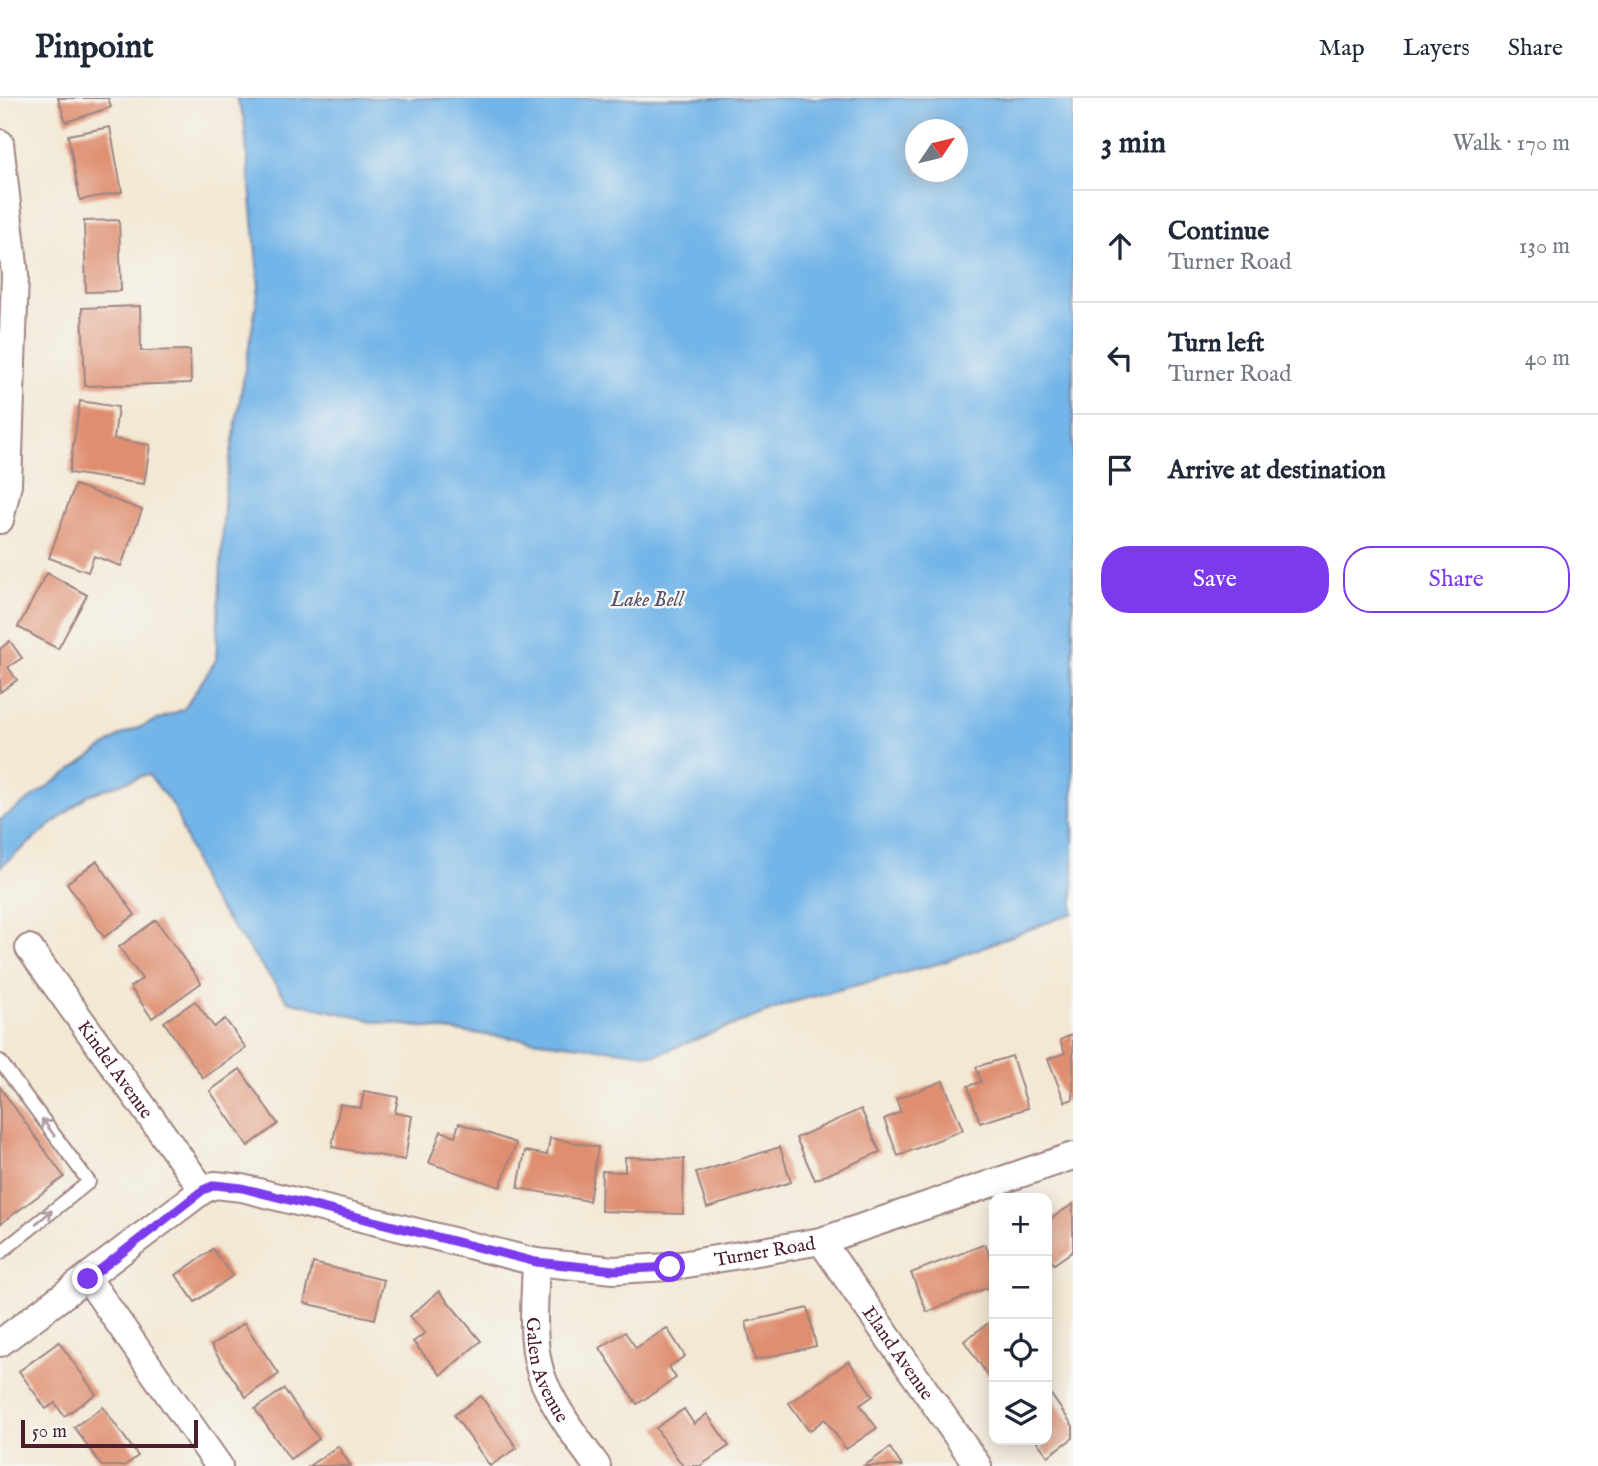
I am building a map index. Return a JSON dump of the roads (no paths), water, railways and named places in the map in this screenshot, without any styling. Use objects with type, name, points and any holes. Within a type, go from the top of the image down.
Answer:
[{"type":"street","points":[[0,143],[15,274],[8,484],[0,520]]},
{"type":"street","name":"Kindel Avenue","points":[[29,948],[203,1190]]},
{"type":"street","name":"Turner Road","points":[[203,1190],[215,1185],[242,1188],[536,1262],[614,1270],[670,1267],[821,1241],[1073,1156]]},
{"type":"street","points":[[0,1343],[203,1190]]},
{"type":"street","name":"Eland Avenue","points":[[821,1241],[978,1466]]},
{"type":"street","name":"Galen Avenue","points":[[536,1262],[534,1326],[543,1381],[574,1436],[597,1466]]},
{"type":"street","points":[[88,1279],[219,1466]]},
{"type":"lane","points":[[0,1060],[89,1182],[0,1253]]},
{"type":"water","name":"Lake Bell","points":[[236,98],[1073,98],[1073,913],[944,962],[793,1002],[656,1055],[379,1022],[288,1001],[205,890],[174,807],[148,774],[88,795],[0,867],[0,820],[121,735],[184,709],[216,660],[225,488],[259,287],[244,118]]}]
